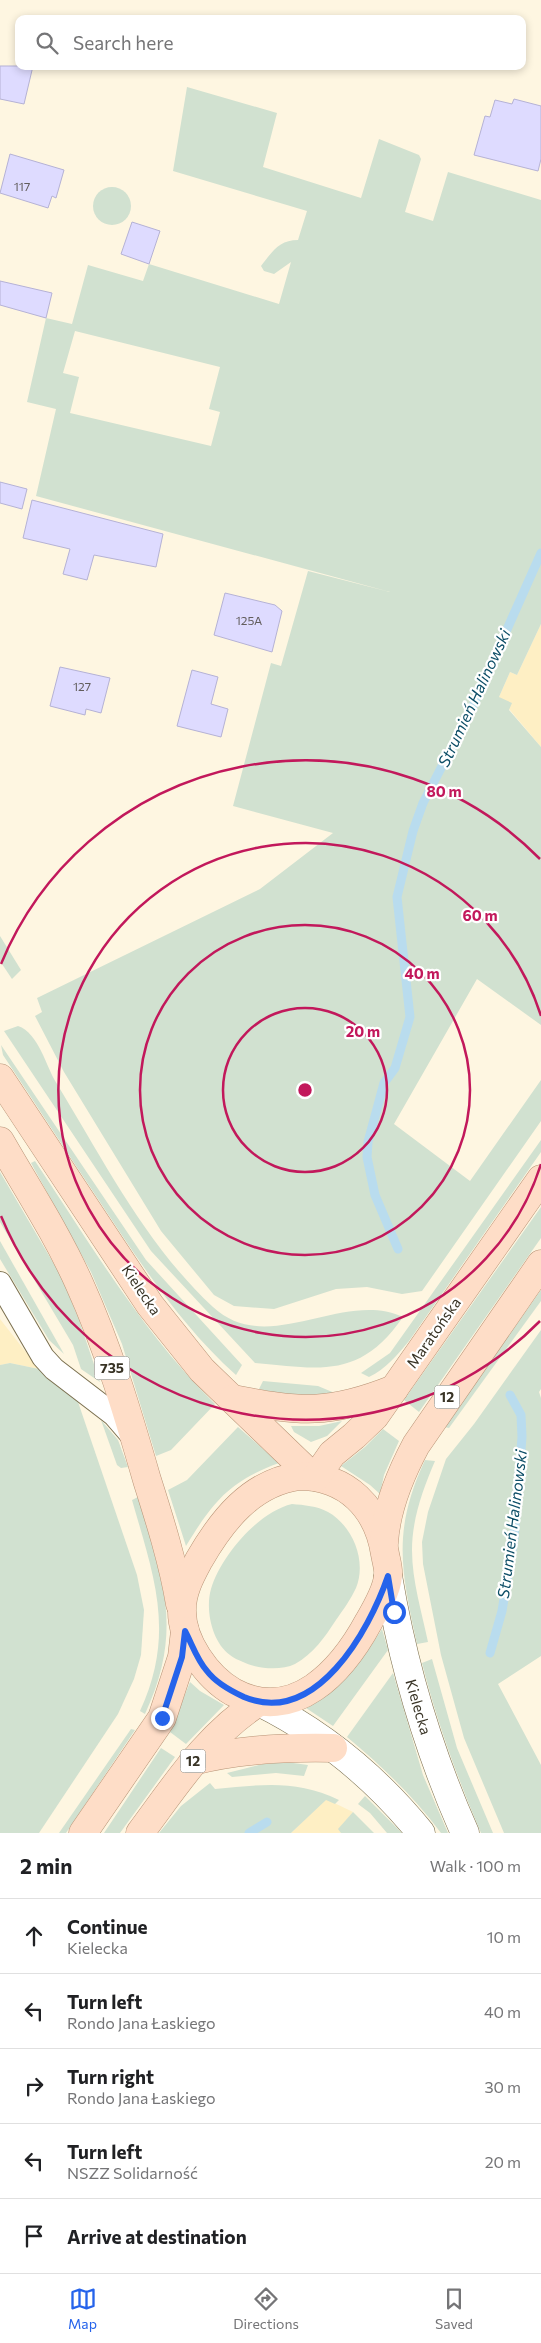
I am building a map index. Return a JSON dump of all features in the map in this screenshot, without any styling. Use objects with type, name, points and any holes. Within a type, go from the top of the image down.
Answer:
[{"type":"main road","name":"Kielecka","points":[[0,1078],[150,1305],[202,1370],[314,1477]]},
{"type":"main road","name":"735","points":[[0,1141],[79,1283],[106,1350],[136,1441],[172,1563],[183,1621],[207,1672],[218,1682],[236,1693],[260,1702],[299,1724],[333,1748],[379,1786],[421,1833]]},
{"type":"main road","name":"Maratońska","points":[[314,1477],[332,1454],[369,1422],[394,1390],[541,1179]]},
{"type":"main road","name":"12","points":[[140,1833],[193,1761],[236,1720],[260,1702],[281,1702],[295,1698],[321,1682],[353,1649],[381,1598],[388,1576],[384,1545],[391,1502],[403,1469],[416,1444],[541,1264]]},
{"type":"main road","points":[[233,1399],[279,1407],[318,1410],[356,1403],[394,1390]]},
{"type":"main road","points":[[83,1833],[162,1718],[180,1665],[188,1581],[212,1538],[236,1508],[256,1492],[283,1478],[314,1477],[348,1490],[368,1507],[379,1526],[384,1545]]},
{"type":"main road","name":"Kielecka","points":[[388,1576],[412,1690],[439,1772],[465,1833]]},
{"type":"main road","points":[[193,1761],[212,1756],[274,1748],[333,1748]]},
{"type":"street","points":[[0,1283],[44,1357],[54,1368],[114,1415],[136,1441]]},
{"type":"shaded area","points":[[541,624],[541,747],[499,697],[510,672],[517,675]]},
{"type":"shaded area","points":[[0,1319],[39,1369],[10,1363],[0,1365]]},
{"type":"shaded area","points":[[326,1799],[353,1812],[339,1829],[341,1833],[291,1833]]},
{"type":"green space","points":[[187,87],[277,113],[263,167],[361,198],[379,139],[419,155],[421,159],[405,212],[433,221],[448,172],[541,200],[541,624],[517,675],[510,672],[499,697],[512,703],[509,710],[541,747],[541,1025],[477,979],[394,1124],[470,1181],[541,1080],[541,1121],[422,1291],[402,1294],[367,1287],[336,1289],[274,1309],[234,1306],[214,1295],[161,1231],[64,1072],[35,1016],[42,1012],[37,998],[260,889],[333,833],[233,806],[271,663],[281,666],[308,571],[390,592],[36,496],[56,409],[27,402],[46,318],[72,324],[88,265],[143,281],[149,264],[279,304],[291,262],[274,274],[264,271],[261,266],[281,245],[298,240],[307,211],[173,171]],"holes":[[[75,331],[220,367],[209,409],[220,412],[211,446],[70,413],[79,377],[63,373]]]},
{"type":"green space","points":[[112,187],[125,193],[131,206],[125,219],[112,225],[99,219],[93,206],[99,193]]},
{"type":"green space","points":[[0,936],[21,970],[12,979],[0,961]]},
{"type":"green space","points":[[18,1026],[25,1030],[37,1043],[53,1077],[109,1172],[147,1229],[189,1283],[213,1307],[234,1321],[257,1326],[281,1325],[355,1311],[380,1311],[403,1317],[387,1337],[371,1351],[355,1360],[338,1366],[300,1367],[255,1363],[151,1251],[4,1031]]},
{"type":"green space","points":[[1,1045],[146,1260],[242,1365],[236,1375],[197,1335],[161,1292],[3,1055]]},
{"type":"green space","points":[[541,1140],[541,1152],[409,1341],[391,1361],[375,1374],[369,1377],[361,1373],[390,1353]]},
{"type":"green space","points":[[35,1161],[141,1318],[164,1348],[215,1404],[171,1450],[156,1456],[122,1344],[91,1272],[31,1163]]},
{"type":"green space","points":[[0,1172],[61,1276],[79,1320],[100,1382],[81,1369],[73,1345],[0,1222]]},
{"type":"green space","points":[[541,1207],[541,1238],[419,1412],[404,1400]]},
{"type":"green space","points":[[0,1241],[64,1354],[49,1340],[0,1259]]},
{"type":"green space","points":[[541,1290],[541,1301],[449,1428],[444,1427]]},
{"type":"green space","points":[[541,1330],[541,1389],[539,1392],[541,1398],[541,1656],[498,1684],[541,1765],[541,1833],[504,1833],[464,1738],[441,1655],[423,1564],[422,1542],[428,1512],[446,1459],[474,1424]]},
{"type":"green space","points":[[10,1363],[39,1369],[77,1399],[137,1575],[144,1610],[141,1655],[134,1679],[118,1714],[39,1833],[0,1833],[0,1365]]},
{"type":"green space","points":[[263,1381],[318,1386],[337,1394],[298,1396],[278,1393],[259,1389]]},
{"type":"green space","points":[[101,1420],[118,1440],[128,1467],[121,1468],[117,1465]]},
{"type":"green space","points":[[342,1421],[327,1436],[311,1442],[294,1432],[291,1426],[319,1426]]},
{"type":"green space","points":[[238,1427],[279,1463],[247,1477],[224,1495],[205,1517],[186,1546],[168,1490],[187,1480]]},
{"type":"green space","points":[[383,1429],[399,1441],[384,1475],[380,1494],[341,1466],[365,1447]]},
{"type":"green space","points":[[425,1460],[435,1461],[419,1504],[412,1538],[412,1562],[415,1585],[428,1642],[417,1644],[407,1594],[403,1551],[408,1508]]},
{"type":"green space","points":[[138,1497],[161,1580],[166,1605],[167,1630],[164,1656],[157,1684],[145,1714],[140,1711],[151,1683],[157,1656],[159,1630],[154,1580],[132,1500]]},
{"type":"green space","points":[[292,1504],[324,1510],[337,1518],[351,1535],[356,1545],[360,1567],[359,1578],[347,1604],[323,1639],[313,1650],[295,1664],[283,1668],[255,1666],[233,1657],[219,1642],[214,1634],[210,1616],[209,1597],[216,1576],[223,1563],[242,1537],[266,1516]]},
{"type":"green space","points":[[382,1629],[388,1650],[333,1726],[303,1706],[329,1692],[349,1675]]},
{"type":"green space","points":[[432,1659],[457,1748],[493,1833],[481,1833],[448,1749],[422,1663]]},
{"type":"green space","points":[[393,1673],[423,1775],[448,1833],[441,1833],[397,1782],[347,1737]]},
{"type":"green space","points":[[190,1682],[200,1691],[224,1705],[186,1744],[170,1732]]},
{"type":"green space","points":[[131,1729],[135,1730],[66,1833],[59,1833]]},
{"type":"green space","points":[[161,1748],[175,1757],[120,1833],[104,1833]]},
{"type":"green space","points":[[286,1762],[308,1765],[304,1776],[276,1773],[232,1777],[227,1773],[263,1764]]},
{"type":"green space","points":[[210,1783],[215,1789],[263,1785],[293,1786],[323,1793],[339,1800],[335,1804],[326,1800],[291,1833],[159,1833],[181,1806]]},
{"type":"green space","points":[[365,1796],[402,1833],[387,1833],[370,1813],[358,1804]]},
{"type":"green space","points":[[353,1812],[374,1833],[341,1833],[338,1829]]},
{"type":"building","points":[[0,66],[15,66],[15,70],[32,70],[24,104],[0,99]]},
{"type":"building","points":[[514,99],[541,106],[541,159],[538,171],[474,155],[485,116],[490,117],[495,100],[512,104]]},
{"type":"building","points":[[10,154],[64,170],[56,198],[52,196],[48,208],[0,193]]},
{"type":"building","points":[[132,222],[160,231],[149,264],[121,254]]},
{"type":"building","points":[[0,281],[52,293],[46,318],[0,305]]},
{"type":"building","points":[[0,482],[27,489],[22,509],[0,503]]},
{"type":"building","points":[[32,500],[163,534],[156,567],[94,555],[87,580],[63,574],[70,549],[23,538]]},
{"type":"building","points":[[225,593],[275,605],[282,611],[272,652],[214,635]]},
{"type":"building","points":[[60,667],[110,678],[101,713],[86,709],[85,715],[50,706]]},
{"type":"building","points":[[192,670],[218,677],[211,704],[228,709],[221,737],[177,726]]},
{"type":"waterway","name":"Strumień Halinowski","points":[[398,1249],[375,1195],[367,1157],[368,1142],[384,1083],[395,1068],[410,1017],[397,897],[413,831],[423,803],[472,708],[541,553]]},
{"type":"waterway","name":"Strumień Halinowski","points":[[490,1653],[502,1611],[514,1538],[522,1437],[521,1415],[510,1395]]},
{"type":"waterway","name":"Strumień Halinowski","points":[[249,1833],[267,1822]]},
{"type":"route","points":[[162,1718],[174,1687],[182,1657],[185,1631],[207,1672],[218,1682],[236,1693],[261,1703],[281,1702],[309,1691],[321,1682],[353,1649],[381,1598],[388,1576],[394,1612]]}]
